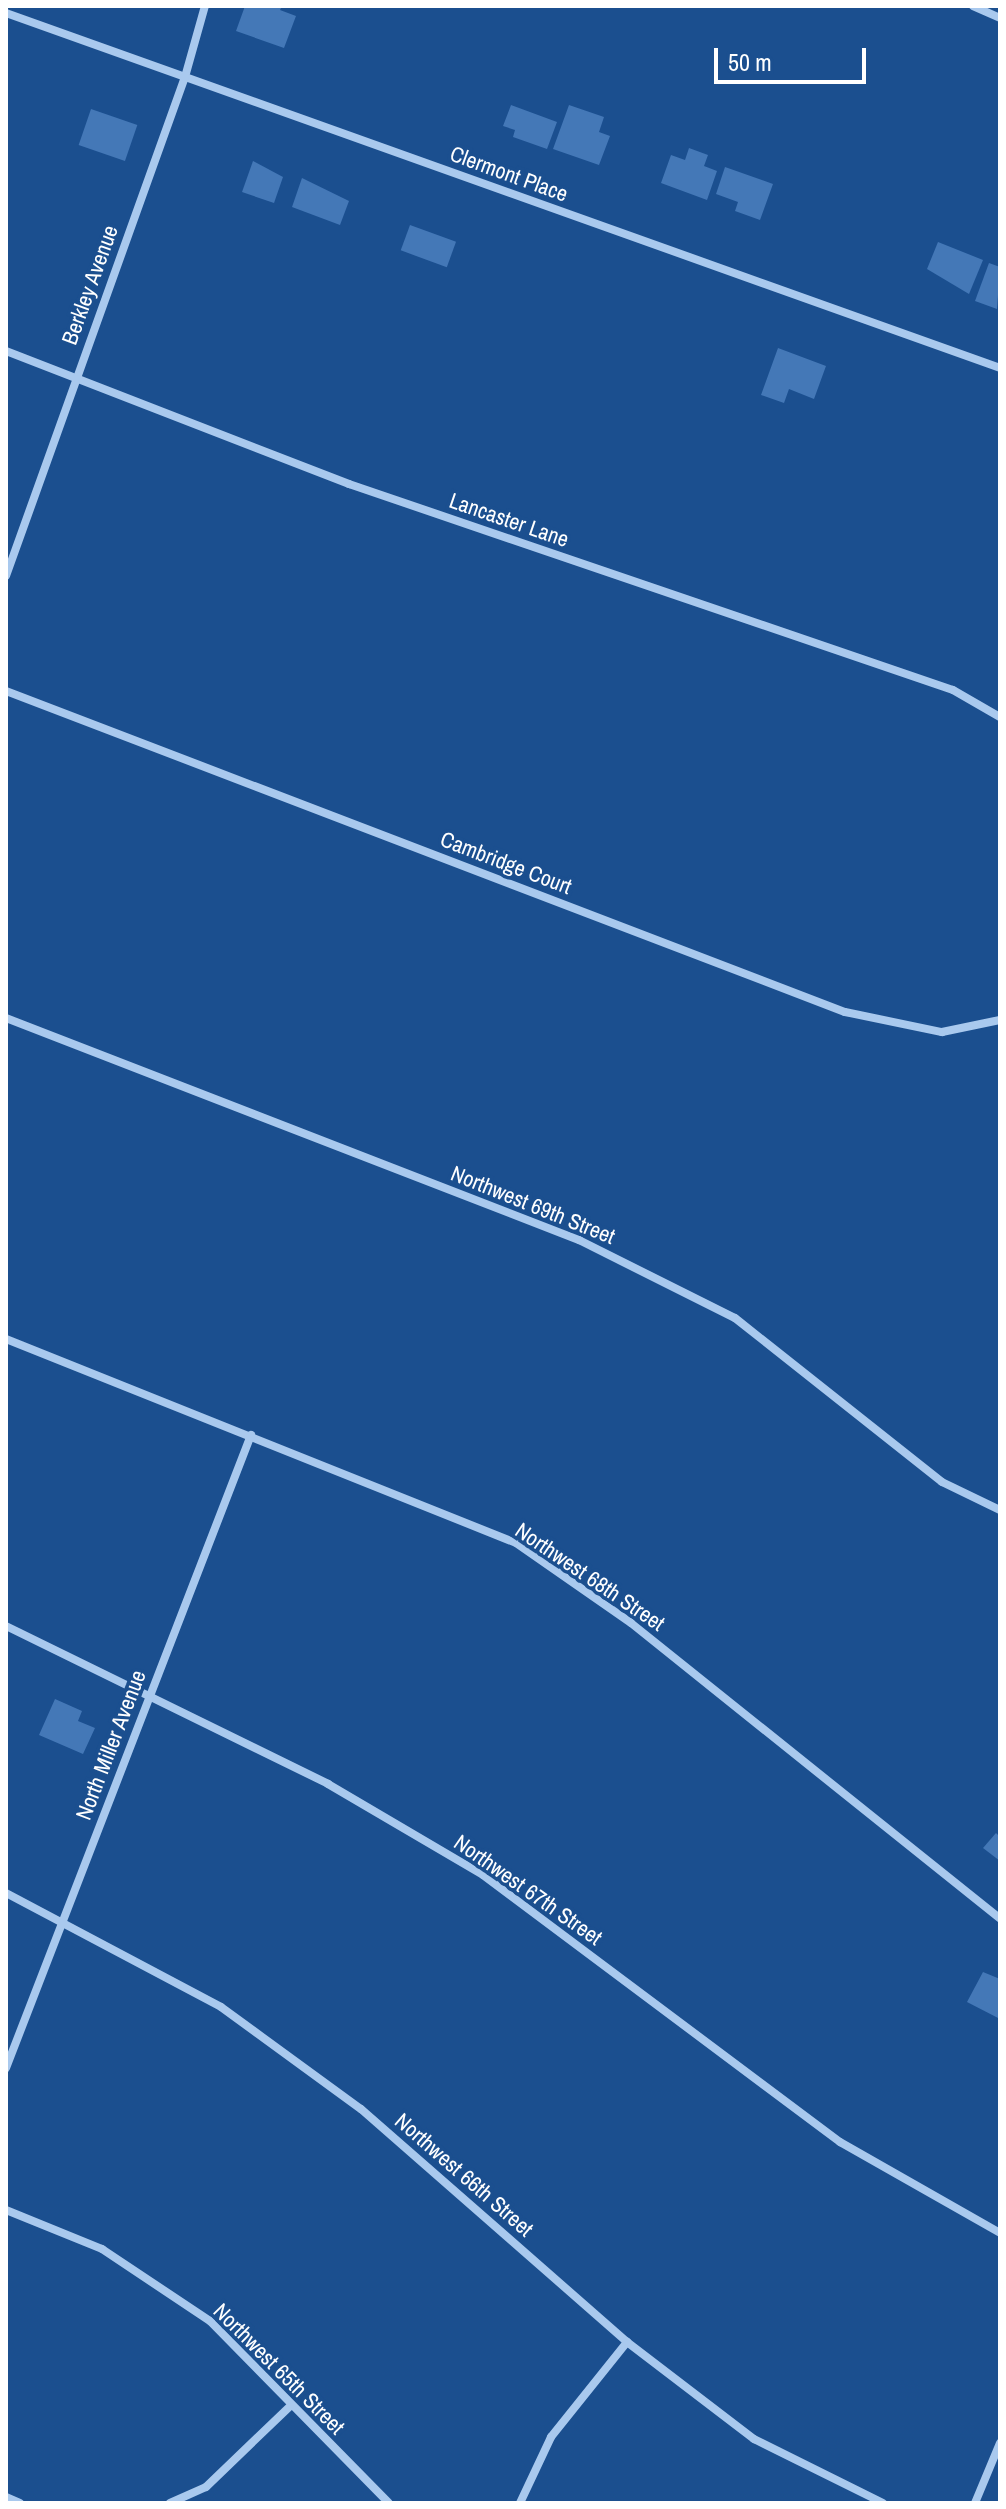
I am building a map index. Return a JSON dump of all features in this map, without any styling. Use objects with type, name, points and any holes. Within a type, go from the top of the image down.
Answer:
[{"type":"street","name":"Berkley Avenue","points":[[6,576],[185,77],[205,6]]},
{"type":"street","points":[[973,6],[1000,18]]},
{"type":"street","name":"Clermont Place","points":[[6,13],[1000,368]]},
{"type":"street","name":"Lancaster Lane","points":[[6,351],[349,484],[953,690],[1000,717]]},
{"type":"street","name":"Cambridge Court","points":[[6,691],[845,1012],[942,1032],[1000,1020]]},
{"type":"street","name":"Northwest 69th Street","points":[[6,1018],[579,1240],[721,1310],[942,1482],[1000,1510]]},
{"type":"street","name":"Northwest 68th Street","points":[[6,1339],[516,1543],[631,1623],[1000,1919]]},
{"type":"street","name":"North Miller Avenue","points":[[6,2068],[251,1435]]},
{"type":"street","name":"Northwest 67th Street","points":[[6,1626],[328,1784],[483,1875],[840,2142],[1000,2233]]},
{"type":"street","name":"Northwest 66th Street","points":[[6,1893],[221,2007],[361,2109],[627,2342],[754,2439],[883,2503]]},
{"type":"street","name":"Northwest 65th Street","points":[[6,2210],[102,2249],[210,2321],[289,2407],[389,2503]]},
{"type":"street","points":[[520,2503],[551,2437],[627,2342]]},
{"type":"street","points":[[170,2503],[206,2487],[289,2407]]},
{"type":"street","points":[[975,2503],[1000,2443]]},
{"type":"street","points":[[6,2497],[20,2503]]},
{"type":"building","points":[[245,6],[282,6],[280,10],[296,16],[284,48],[236,31]]},
{"type":"building","points":[[511,105],[557,122],[547,149],[513,137],[515,130],[503,126]]},
{"type":"building","points":[[569,105],[604,117],[599,132],[610,136],[599,165],[553,149]]},
{"type":"building","points":[[91,109],[137,125],[125,161],[79,145]]},
{"type":"building","points":[[689,148],[708,155],[704,166],[717,171],[707,200],[661,183],[671,155],[685,160]]},
{"type":"building","points":[[253,161],[283,177],[274,203],[242,192]]},
{"type":"building","points":[[725,167],[773,184],[760,220],[735,211],[738,202],[716,194]]},
{"type":"building","points":[[302,178],[349,201],[340,225],[292,207]]},
{"type":"building","points":[[410,225],[456,242],[447,267],[401,250]]},
{"type":"building","points":[[938,242],[983,260],[969,294],[927,269]]},
{"type":"building","points":[[989,263],[1000,267],[997,309],[975,301]]},
{"type":"building","points":[[778,348],[826,366],[814,399],[789,389],[784,403],[761,395]]},
{"type":"building","points":[[55,1699],[82,1711],[78,1721],[95,1728],[83,1754],[39,1735]]},
{"type":"building","points":[[996,1833],[1000,1837],[1000,1861],[983,1848]]},
{"type":"building","points":[[983,1972],[1000,1979],[1000,2019],[967,2002]]}]
